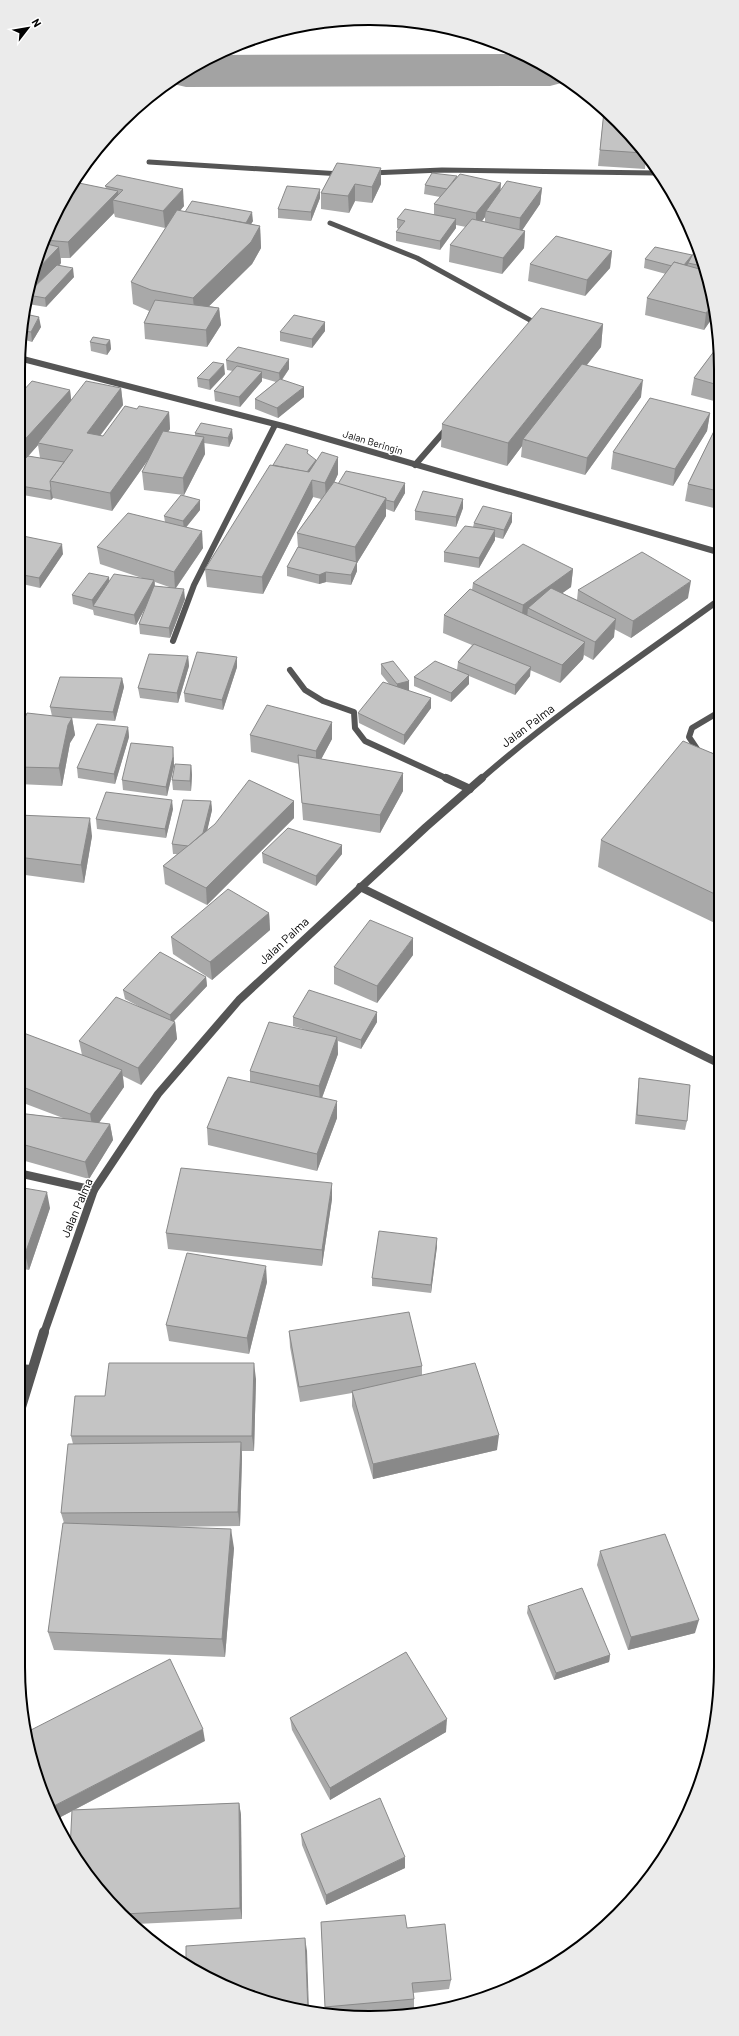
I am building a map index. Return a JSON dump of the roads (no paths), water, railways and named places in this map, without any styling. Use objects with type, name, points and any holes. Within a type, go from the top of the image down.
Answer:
[{"type":"street","points":[[149,162],[346,174]]},
{"type":"street","points":[[368,173],[442,170],[652,173]]},
{"type":"street","points":[[330,223],[417,258],[539,324],[533,331]]},
{"type":"street","name":"Jalan Beringin","points":[[25,359],[133,385],[714,551]]},
{"type":"street","points":[[415,465],[455,420]]},
{"type":"street","points":[[174,641],[194,585],[275,425]]},
{"type":"street","name":"Jalan Palma","points":[[25,1394],[55,1297],[94,1190],[158,1094],[239,1000],[360,887],[507,756],[590,693],[714,604]]},
{"type":"street","points":[[290,670],[305,690],[324,701],[354,712],[355,728],[365,741],[470,789]]},
{"type":"street","points":[[714,715],[692,728],[689,737],[699,752],[714,756]]},
{"type":"street","points":[[360,887],[714,1061]]},
{"type":"street","points":[[25,1175],[94,1190]]},
{"type":"street","points":[[25,1370],[32,1370]]},
{"type":"waterway","points":[[197,71],[540,70]]}]
